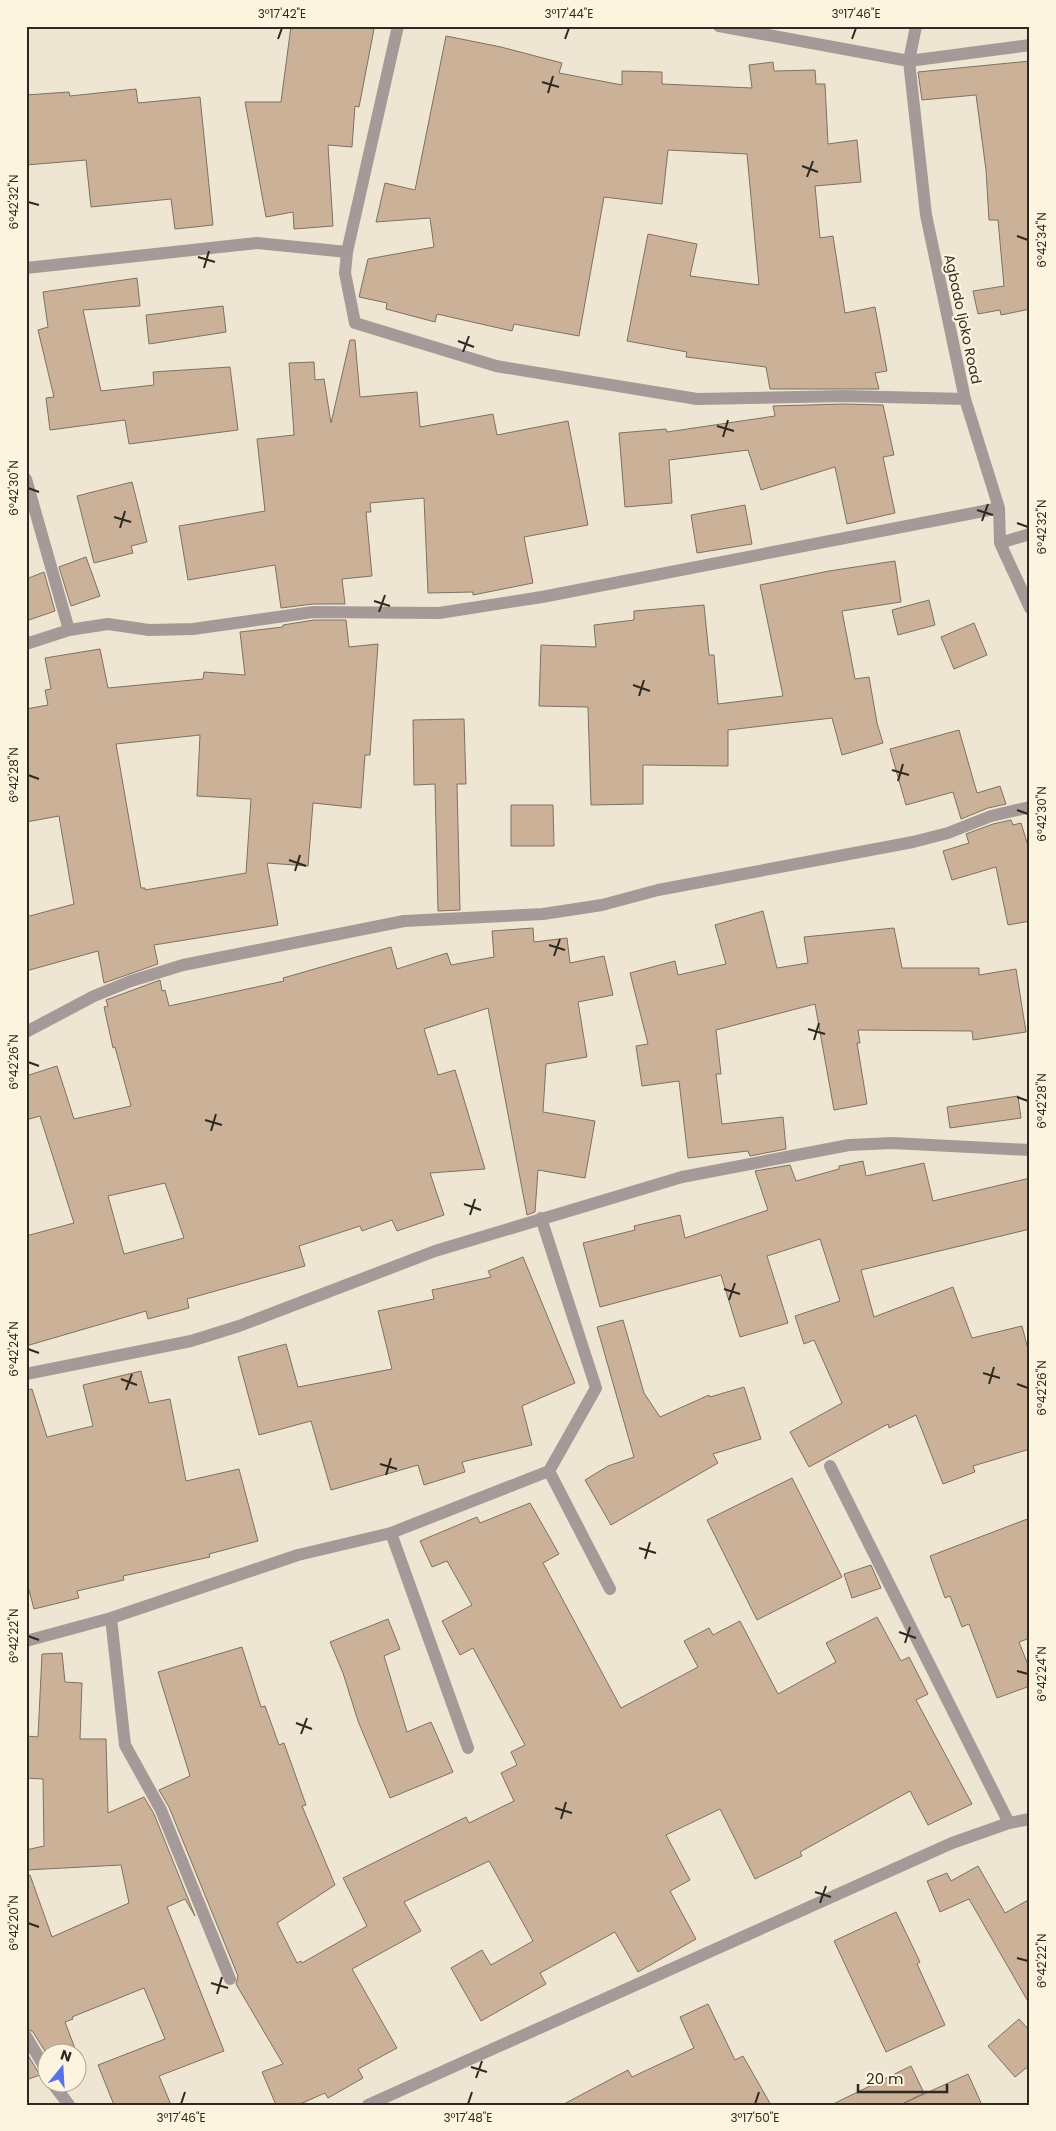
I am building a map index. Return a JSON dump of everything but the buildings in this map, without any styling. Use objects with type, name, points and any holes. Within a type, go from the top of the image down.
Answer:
[{"type":"street","points":[[398,26],[347,252],[345,273],[355,323],[496,366],[697,400],[844,396],[965,399]]},
{"type":"street","points":[[719,26],[909,62],[1030,44]]},
{"type":"street","name":"Agbado Ijoko Road","points":[[916,26],[909,62],[926,215],[965,399],[999,508],[1000,543],[1030,608]]},
{"type":"street","points":[[26,268],[257,243],[347,252]]},
{"type":"street","points":[[26,479],[68,630]]},
{"type":"street","points":[[26,644],[68,630],[108,624],[149,630],[193,629],[313,612],[439,613],[542,596],[999,508]]},
{"type":"street","points":[[1000,543],[1030,534]]},
{"type":"street","points":[[26,1032],[94,996],[131,981],[183,965],[404,921],[543,914],[602,905],[658,890],[913,842],[948,833],[991,816],[1030,808]]},
{"type":"street","points":[[26,1374],[191,1341],[239,1326],[434,1251],[682,1177],[848,1145],[892,1143],[1030,1150]]},
{"type":"street","points":[[26,1641],[111,1618],[298,1555],[390,1533],[549,1471],[596,1388],[541,1218]]},
{"type":"street","points":[[830,1466],[1009,1823]]},
{"type":"street","points":[[549,1471],[610,1589]]},
{"type":"street","points":[[390,1533],[468,1748]]},
{"type":"street","points":[[111,1618],[125,1745],[161,1810],[230,1979]]},
{"type":"street","points":[[368,2105],[952,1843],[1009,1823],[1030,1819]]},
{"type":"street","points":[[26,2036],[38,2056]]},
{"type":"street","points":[[60,2094],[68,2105]]}]
